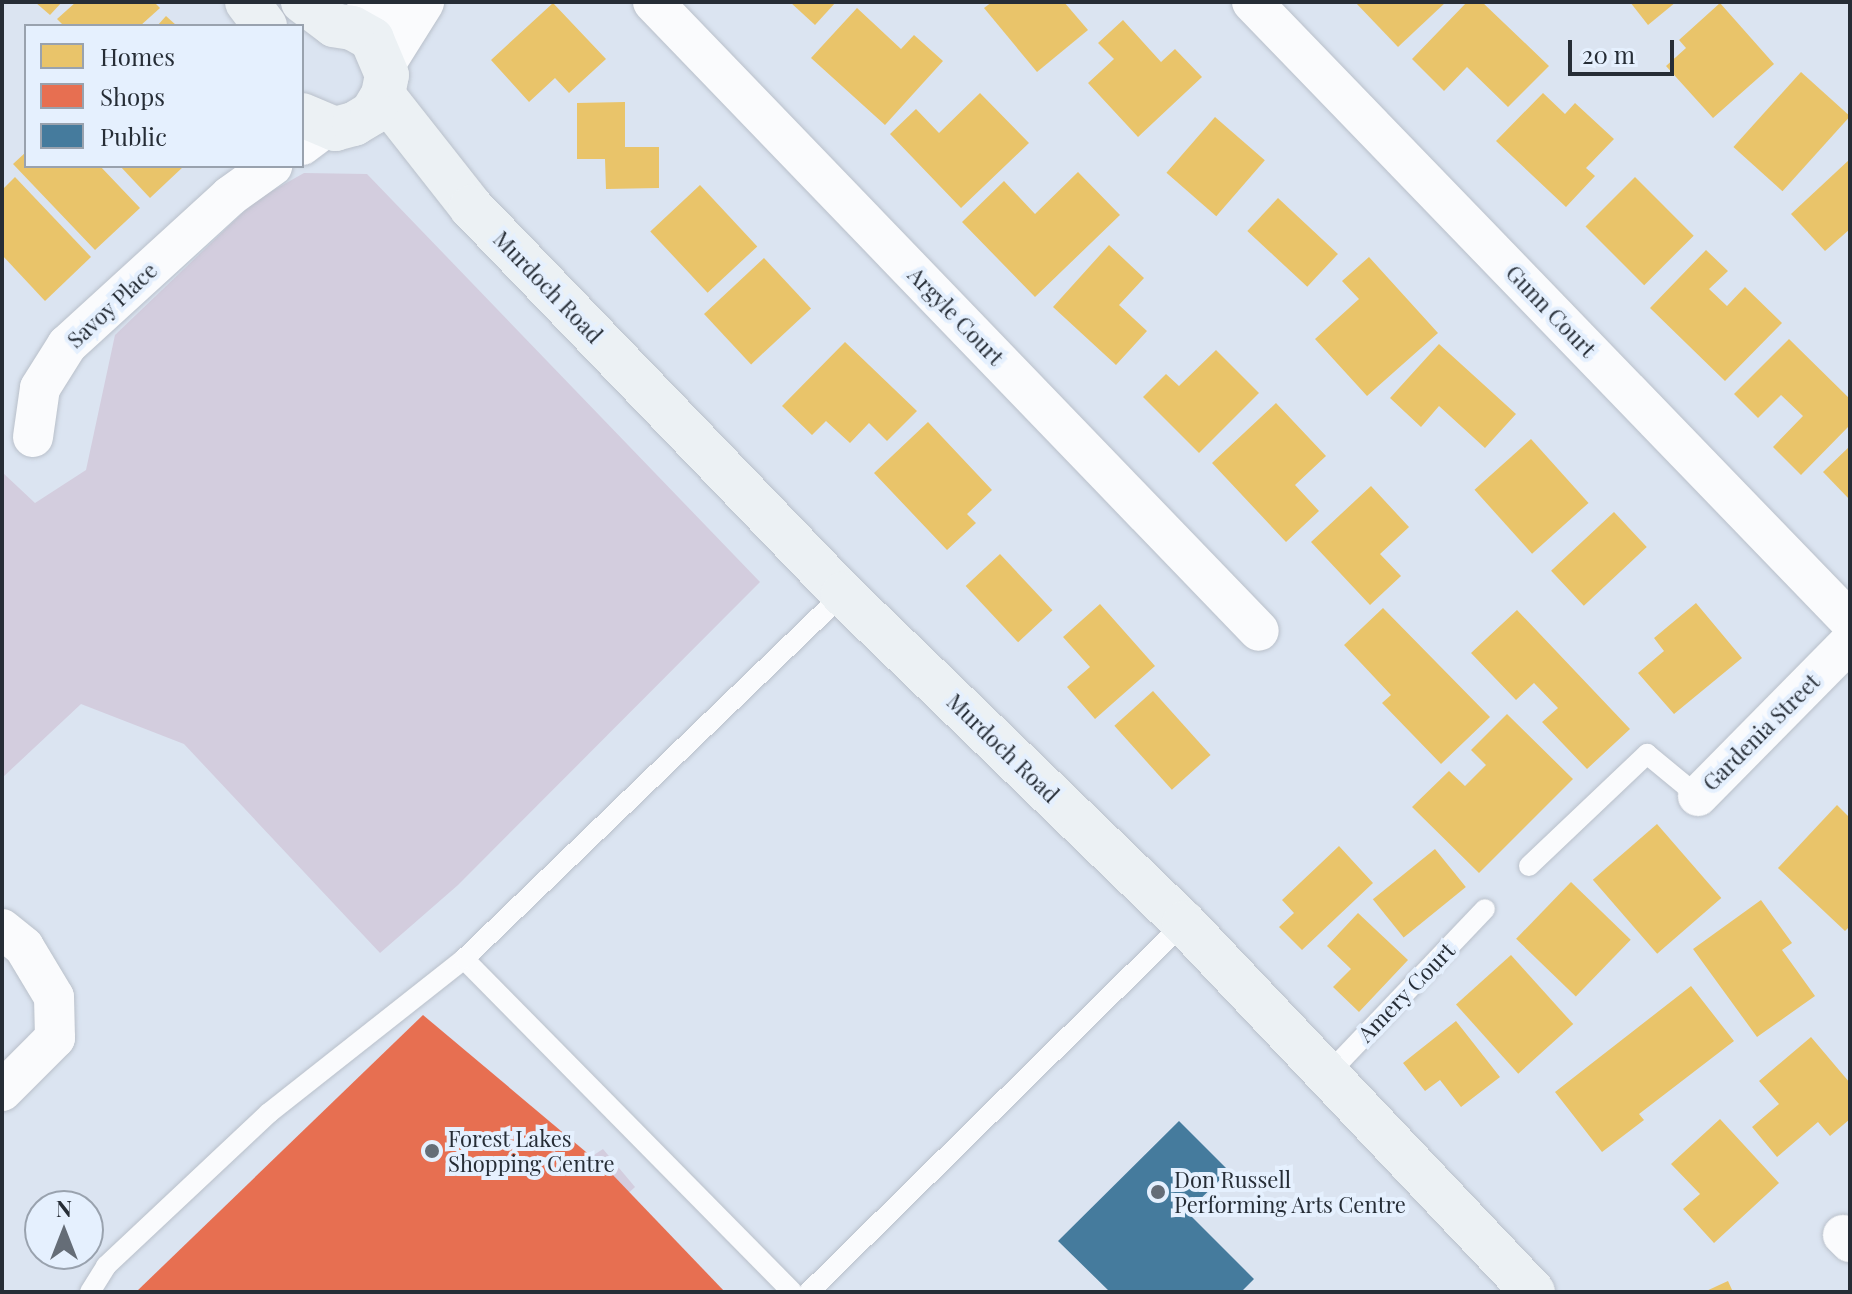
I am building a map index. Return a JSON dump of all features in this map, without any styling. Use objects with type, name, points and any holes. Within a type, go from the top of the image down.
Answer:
[{"type":"main road","points":[[247,2],[264,24]]},
{"type":"main road","name":"Murdoch Road","points":[[323,22],[372,39],[342,111],[471,207],[843,594],[1184,923],[1533,1292]]},
{"type":"street","points":[[323,22],[390,2]]},
{"type":"street","points":[[342,111],[422,2]]},
{"type":"street","name":"Argyle Court","points":[[653,2],[1259,631]]},
{"type":"street","name":"Gunn Court","points":[[1252,2],[1850,621]]},
{"type":"street","name":"Savoy Place","points":[[33,437],[40,388],[67,345],[238,181],[267,168]]},
{"type":"street","name":"Gardenia Street","points":[[1698,796],[1850,642]]},
{"type":"street","points":[[2,929],[24,947],[54,997],[55,1038],[2,1091]]},
{"type":"lane","points":[[90,1292],[106,1266],[269,1113],[464,959],[843,594]]},
{"type":"lane","name":"Gardenia Street","points":[[1529,866],[1647,754],[1698,796]]},
{"type":"lane","name":"Amery Court","points":[[1327,1075],[1485,909]]},
{"type":"lane","points":[[809,1292],[1184,923]]},
{"type":"lane","points":[[464,959],[792,1292]]},
{"type":"shaded area","points":[[304,173],[367,174],[760,582],[458,885],[380,953],[184,744],[81,704],[2,778],[2,472],[35,503],[86,470],[115,335],[256,200]]},
{"type":"shaded area","points":[[603,1149],[635,1187],[609,1211],[571,1170]]},
{"type":"building: Homes","points":[[35,2],[62,2],[50,15]]},
{"type":"building: Homes","points":[[76,2],[154,2],[160,8],[142,24],[62,24],[57,19]]},
{"type":"building: Homes","points":[[790,2],[836,2],[815,25]]},
{"type":"building: Homes","points":[[992,2],[1064,2],[1088,30],[1037,72],[984,8]]},
{"type":"building: Homes","points":[[1355,2],[1446,2],[1398,47]]},
{"type":"building: Homes","points":[[1467,2],[1482,2],[1549,66],[1508,107],[1467,67],[1444,91],[1412,59]]},
{"type":"building: Homes","points":[[1630,2],[1676,2],[1648,25]]},
{"type":"building: Homes","points":[[553,3],[606,59],[569,93],[555,78],[529,102],[491,60]]},
{"type":"building: Homes","points":[[1720,3],[1774,64],[1713,118],[1666,66],[1686,48],[1679,40]]},
{"type":"building: Homes","points":[[857,8],[901,49],[914,35],[943,61],[885,125],[811,58]]},
{"type":"building: Homes","points":[[166,16],[175,24],[159,24]]},
{"type":"building: Homes","points":[[1123,20],[1161,62],[1175,49],[1202,77],[1138,137],[1088,83],[1114,59],[1098,43]]},
{"type":"building: Homes","points":[[1801,72],[1850,116],[1782,191],[1733,147]]},
{"type":"building: Homes","points":[[980,93],[1029,143],[961,208],[890,134],[916,109],[939,133]]},
{"type":"building: Homes","points":[[1543,93],[1565,114],[1575,103],[1614,139],[1586,168],[1595,176],[1566,207],[1496,141]]},
{"type":"building: Homes","points":[[625,102],[625,147],[659,147],[659,188],[606,189],[605,159],[577,159],[577,103]]},
{"type":"building: Homes","points":[[1215,117],[1265,160],[1216,216],[1166,173]]},
{"type":"building: Homes","points":[[24,154],[24,168],[102,168],[140,208],[95,250],[13,164]]},
{"type":"building: Homes","points":[[1850,159],[1850,229],[1825,251],[1791,214]]},
{"type":"building: Homes","points":[[122,168],[182,168],[150,198]]},
{"type":"building: Homes","points":[[1078,172],[1120,215],[1035,297],[962,222],[1004,181],[1035,214]]},
{"type":"building: Homes","points":[[15,177],[91,257],[45,301],[2,255],[2,190]]},
{"type":"building: Homes","points":[[1635,177],[1694,236],[1644,285],[1586,226]]},
{"type":"building: Homes","points":[[700,185],[757,246],[708,293],[650,231]]},
{"type":"building: Homes","points":[[1278,198],[1338,254],[1307,287],[1247,231]]},
{"type":"building: Homes","points":[[1109,245],[1144,278],[1119,305],[1147,331],[1116,365],[1053,307]]},
{"type":"building: Homes","points":[[1706,250],[1728,271],[1709,289],[1727,306],[1745,287],[1782,323],[1725,381],[1650,308]]},
{"type":"building: Homes","points":[[1369,257],[1438,333],[1367,396],[1315,339],[1359,299],[1342,281]]},
{"type":"building: Homes","points":[[764,258],[811,308],[751,364],[704,314]]},
{"type":"building: Homes","points":[[1789,339],[1850,399],[1850,425],[1801,475],[1773,447],[1803,416],[1781,395],[1758,418],[1734,394]]},
{"type":"building: Homes","points":[[845,342],[917,411],[887,441],[869,423],[850,443],[826,421],[812,435],[782,406]]},
{"type":"building: Homes","points":[[1439,344],[1516,414],[1485,448],[1439,406],[1421,427],[1390,398]]},
{"type":"building: Homes","points":[[1216,350],[1259,393],[1199,453],[1143,397],[1166,374],[1179,386]]},
{"type":"building: Homes","points":[[1276,403],[1326,456],[1295,485],[1319,511],[1286,542],[1212,463]]},
{"type":"building: Homes","points":[[928,422],[992,490],[967,514],[976,523],[947,550],[874,473]]},
{"type":"building: Homes","points":[[1531,439],[1589,503],[1532,554],[1475,490]]},
{"type":"building: Homes","points":[[1850,446],[1850,500],[1823,472]]},
{"type":"building: Homes","points":[[1371,486],[1409,527],[1380,554],[1401,576],[1370,605],[1311,542]]},
{"type":"building: Homes","points":[[1614,512],[1647,547],[1584,606],[1551,571]]},
{"type":"building: Homes","points":[[1000,554],[1053,610],[1018,642],[966,586]]},
{"type":"building: Homes","points":[[1696,603],[1742,658],[1674,714],[1638,673],[1664,651],[1654,638]]},
{"type":"building: Homes","points":[[1100,604],[1155,666],[1095,719],[1067,687],[1090,667],[1063,637]]},
{"type":"building: Homes","points":[[1383,608],[1490,717],[1441,764],[1382,703],[1391,695],[1344,645]]},
{"type":"building: Homes","points":[[1517,610],[1630,729],[1587,769],[1542,722],[1558,708],[1534,683],[1516,700],[1471,653]]},
{"type":"building: Homes","points":[[1153,691],[1211,755],[1172,790],[1114,726]]},
{"type":"building: Homes","points":[[1507,714],[1573,779],[1479,873],[1412,807],[1449,771],[1465,786],[1486,765],[1471,750]]},
{"type":"building: Homes","points":[[1837,805],[1850,818],[1850,926],[1845,931],[1778,868]]},
{"type":"building: Homes","points":[[1657,824],[1721,898],[1657,954],[1593,880]]},
{"type":"building: Homes","points":[[1339,846],[1373,883],[1302,950],[1279,927],[1294,913],[1282,900]]},
{"type":"building: Homes","points":[[1435,849],[1466,887],[1404,937],[1373,899]]},
{"type":"building: Homes","points":[[1571,882],[1631,940],[1576,996],[1516,939]]},
{"type":"building: Homes","points":[[1761,900],[1792,943],[1782,950],[1815,996],[1757,1037],[1693,949]]},
{"type":"building: Homes","points":[[1358,913],[1408,960],[1359,1012],[1333,987],[1351,969],[1327,946]]},
{"type":"building: Homes","points":[[1511,955],[1573,1024],[1518,1074],[1456,1005]]},
{"type":"building: Homes","points":[[1691,986],[1734,1041],[1639,1114],[1644,1120],[1602,1152],[1555,1092]]},
{"type":"building: Homes","points":[[1456,1021],[1500,1077],[1461,1107],[1440,1080],[1425,1091],[1403,1063]]},
{"type":"building: Homes","points":[[1811,1037],[1850,1083],[1850,1119],[1830,1136],[1818,1122],[1777,1157],[1752,1127],[1779,1104],[1759,1081]]},
{"type":"building: Homes","points":[[1720,1119],[1779,1183],[1714,1243],[1683,1209],[1700,1194],[1671,1164]]},
{"type":"building: Homes","points":[[1728,1281],[1733,1292],[1704,1292]]},
{"type":"building: Shops","name":"Forest Lakes Shopping Centre","points":[[423,1015],[611,1173],[725,1292],[136,1292]]},
{"type":"building: Public","name":"Don Russell Performing Arts Centre","points":[[1179,1121],[1229,1171],[1187,1212],[1254,1279],[1241,1292],[1110,1292],[1058,1241]]},
{"type":"place","name":"Forest Lakes Shopping Centre","points":[[432,1151]]},
{"type":"place","name":"Don Russell Performing Arts Centre","points":[[1158,1192]]}]
